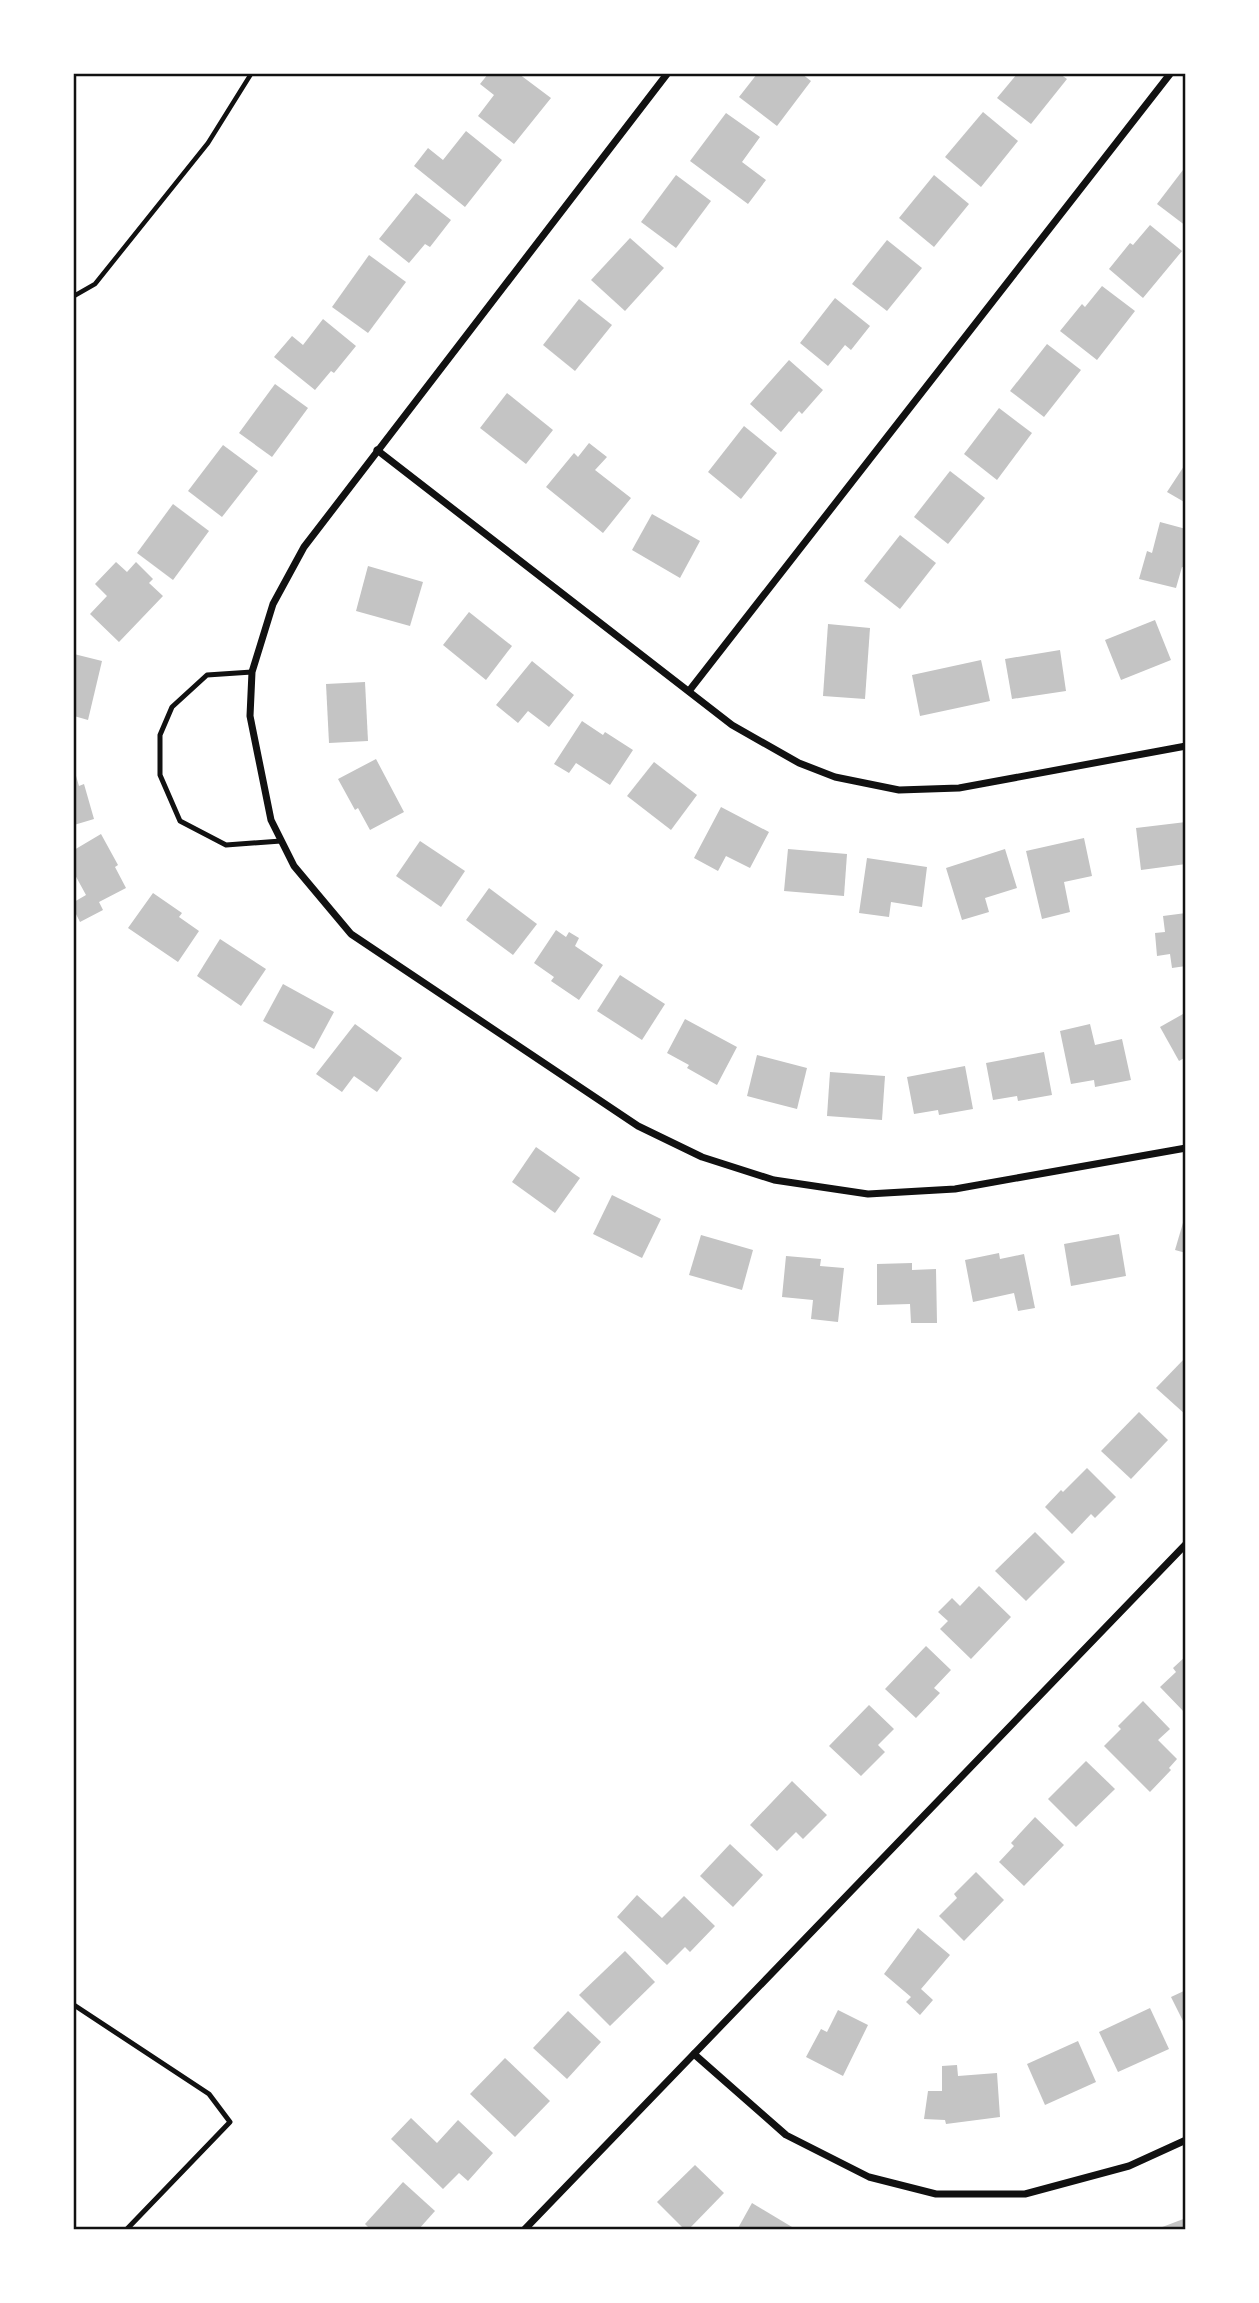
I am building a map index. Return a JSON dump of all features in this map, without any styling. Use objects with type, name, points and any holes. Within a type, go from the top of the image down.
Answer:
[{"type":"street","points":[[667,74],[377,450],[298,558],[272,604],[253,671],[250,716],[271,820],[281,841],[294,866],[351,934],[638,1126],[702,1157],[774,1180],[868,1194],[955,1189],[1185,1148]]},
{"type":"street","points":[[689,691],[1170,74]]},
{"type":"street","points":[[377,450],[732,725],[799,763],[835,777],[899,790],[959,788],[1185,746]]},
{"type":"street","points":[[524,2230],[1185,1544]]},
{"type":"street","points":[[694,2054],[786,2135],[869,2177],[936,2194],[1025,2194],[1129,2166],[1185,2140]]},
{"type":"lane","points":[[253,671],[206,674],[172,707],[160,735],[160,775],[180,821],[226,845],[281,841]]},
{"type":"lane","points":[[74,2005],[209,2094],[230,2122],[126,2230]]},
{"type":"path","points":[[74,296],[95,284],[200,154],[251,74]]},
{"type":"building","points":[[488,74],[519,74],[551,98],[514,144],[478,116],[494,95],[480,84]]},
{"type":"building","points":[[757,74],[802,74],[811,81],[777,126],[739,97]]},
{"type":"building","points":[[1017,74],[1060,74],[1067,79],[1031,124],[997,98]]},
{"type":"building","points":[[983,112],[1018,141],[981,187],[945,157]]},
{"type":"building","points":[[726,113],[760,137],[742,162],[766,180],[748,204],[690,161]]},
{"type":"building","points":[[466,131],[502,160],[465,207],[414,166],[428,148],[443,160]]},
{"type":"building","points":[[1186,166],[1186,226],[1157,204]]},
{"type":"building","points":[[676,175],[711,201],[676,248],[641,222]]},
{"type":"building","points":[[934,175],[969,204],[934,247],[899,218]]},
{"type":"building","points":[[416,193],[451,220],[430,247],[425,244],[409,263],[379,239]]},
{"type":"building","points":[[1150,225],[1182,251],[1143,298],[1109,269],[1130,243],[1133,245]]},
{"type":"building","points":[[630,238],[664,268],[625,311],[591,280]]},
{"type":"building","points":[[887,240],[922,268],[887,311],[852,284]]},
{"type":"building","points":[[369,255],[406,282],[368,333],[332,307]]},
{"type":"building","points":[[1102,286],[1135,311],[1097,360],[1060,331],[1082,304],[1085,307]]},
{"type":"building","points":[[835,298],[870,326],[851,350],[845,345],[828,366],[800,343]]},
{"type":"building","points":[[579,299],[612,325],[575,371],[543,345]]},
{"type":"building","points":[[323,319],[356,346],[334,373],[331,371],[315,390],[274,357],[292,336],[303,345]]},
{"type":"building","points":[[1047,344],[1081,370],[1044,417],[1010,391]]},
{"type":"building","points":[[789,360],[823,390],[802,414],[799,411],[781,432],[750,404]]},
{"type":"building","points":[[275,384],[308,408],[272,457],[239,433]]},
{"type":"building","points":[[507,393],[553,430],[526,464],[480,428]]},
{"type":"building","points":[[999,408],[1032,433],[997,480],[964,454]]},
{"type":"building","points":[[744,426],[777,453],[741,499],[708,472]]},
{"type":"building","points":[[589,443],[607,457],[595,470],[631,498],[603,533],[546,487],[574,453],[578,457]]},
{"type":"building","points":[[223,445],[258,471],[222,517],[188,491]]},
{"type":"building","points":[[1186,463],[1186,503],[1167,492]]},
{"type":"building","points":[[950,471],[985,498],[948,544],[914,517]]},
{"type":"building","points":[[173,504],[209,531],[173,580],[137,553]]},
{"type":"building","points":[[652,514],[700,541],[680,578],[632,550]]},
{"type":"building","points":[[1160,522],[1186,529],[1186,568],[1182,567],[1176,588],[1139,579],[1147,551],[1152,553]]},
{"type":"building","points":[[900,535],[936,563],[900,609],[864,581]]},
{"type":"building","points":[[116,562],[127,572],[136,562],[153,579],[149,583],[163,596],[119,642],[90,614],[107,596],[95,584]]},
{"type":"building","points":[[368,566],[423,582],[410,626],[356,611]]},
{"type":"building","points":[[469,612],[512,646],[486,680],[443,645]]},
{"type":"building","points":[[1155,620],[1171,660],[1121,680],[1105,640]]},
{"type":"building","points":[[828,624],[870,628],[865,699],[823,696]]},
{"type":"building","points":[[1060,650],[1066,691],[1012,699],[1005,659]]},
{"type":"building","points":[[74,654],[102,661],[88,720],[74,716]]},
{"type":"building","points":[[981,660],[990,701],[920,716],[912,675]]},
{"type":"building","points":[[532,661],[574,695],[549,727],[528,711],[518,723],[496,705]]},
{"type":"building","points":[[365,682],[368,741],[329,743],[326,684]]},
{"type":"building","points":[[582,721],[633,750],[610,785],[576,763],[569,773],[554,764]]},
{"type":"building","points":[[376,759],[404,812],[370,830],[338,779]]},
{"type":"building","points":[[654,762],[697,795],[671,830],[627,796]]},
{"type":"building","points":[[74,769],[79,786],[84,784],[94,819],[74,825]]},
{"type":"building","points":[[721,807],[769,832],[750,868],[726,856],[718,871],[694,858]]},
{"type":"building","points":[[1186,822],[1186,864],[1141,870],[1136,828]]},
{"type":"building","points":[[101,834],[118,865],[115,867],[126,888],[99,902],[103,910],[80,922],[74,910],[74,902],[86,895],[74,873],[74,850]]},
{"type":"building","points":[[1084,838],[1092,876],[1064,882],[1070,912],[1042,919],[1026,851]]},
{"type":"building","points":[[420,841],[465,871],[441,907],[396,876]]},
{"type":"building","points":[[788,849],[847,854],[844,896],[784,891]]},
{"type":"building","points":[[1005,849],[1017,888],[985,898],[989,912],[962,920],[946,868]]},
{"type":"building","points":[[867,858],[927,867],[922,907],[891,902],[889,917],[859,913]]},
{"type":"building","points":[[489,888],[537,924],[513,955],[466,920]]},
{"type":"building","points":[[153,893],[182,913],[179,917],[199,931],[178,962],[128,928]]},
{"type":"building","points":[[1186,913],[1186,966],[1172,968],[1170,954],[1157,956],[1155,933],[1165,932],[1163,916]]},
{"type":"building","points":[[556,930],[566,937],[569,932],[579,938],[575,946],[603,965],[579,1000],[551,981],[554,977],[534,963]]},
{"type":"building","points":[[220,939],[266,969],[241,1006],[197,976]]},
{"type":"building","points":[[620,975],[665,1004],[642,1040],[597,1011]]},
{"type":"building","points":[[283,984],[334,1012],[314,1049],[263,1021]]},
{"type":"building","points":[[1183,1014],[1186,1018],[1186,1057],[1179,1061],[1160,1027]]},
{"type":"building","points":[[685,1019],[737,1047],[717,1085],[667,1053]]},
{"type":"building","points":[[355,1024],[402,1058],[377,1092],[354,1076],[342,1092],[316,1074]]},
{"type":"building","points":[[1090,1024],[1095,1045],[1122,1039],[1131,1080],[1095,1087],[1094,1080],[1071,1084],[1060,1031]]},
{"type":"building","points":[[1044,1052],[1052,1095],[1018,1101],[1017,1096],[993,1100],[986,1063]]},
{"type":"building","points":[[757,1055],[807,1068],[797,1109],[747,1096]]},
{"type":"building","points":[[965,1066],[973,1109],[939,1115],[938,1110],[914,1114],[907,1077]]},
{"type":"building","points":[[830,1072],[885,1076],[882,1120],[827,1116]]},
{"type":"building","points":[[536,1147],[580,1178],[555,1213],[512,1182]]},
{"type":"building","points":[[612,1195],[661,1219],[642,1258],[593,1234]]},
{"type":"building","points":[[1186,1216],[1186,1253],[1175,1250]]},
{"type":"building","points":[[1119,1234],[1126,1276],[1071,1286],[1064,1244]]},
{"type":"building","points":[[701,1235],[753,1250],[742,1290],[689,1275]]},
{"type":"building","points":[[999,1253],[1000,1259],[1024,1254],[1035,1308],[1018,1311],[1014,1293],[973,1302],[965,1260]]},
{"type":"building","points":[[786,1256],[821,1259],[820,1266],[844,1268],[838,1322],[811,1319],[813,1300],[782,1297]]},
{"type":"building","points":[[912,1263],[912,1270],[936,1269],[937,1323],[911,1323],[910,1304],[877,1305],[877,1264]]},
{"type":"building","points":[[1186,1357],[1186,1415],[1156,1388]]},
{"type":"building","points":[[1139,1412],[1168,1440],[1131,1479],[1101,1451]]},
{"type":"building","points":[[1087,1468],[1116,1497],[1095,1518],[1091,1514],[1072,1534],[1045,1507]]},
{"type":"building","points":[[1035,1532],[1065,1562],[1026,1601],[995,1571]]},
{"type":"building","points":[[979,1586],[1011,1617],[971,1659],[940,1629],[948,1621],[938,1612],[952,1598],[960,1606]]},
{"type":"building","points":[[926,1646],[951,1670],[934,1688],[940,1693],[916,1718],[885,1689]]},
{"type":"building","points":[[1186,1656],[1186,1714],[1160,1687],[1176,1672],[1173,1668]]},
{"type":"building","points":[[1143,1701],[1170,1729],[1158,1740],[1177,1759],[1169,1768],[1171,1770],[1150,1792],[1104,1746],[1121,1729],[1118,1726]]},
{"type":"building","points":[[869,1705],[894,1729],[878,1745],[885,1752],[861,1776],[829,1746]]},
{"type":"building","points":[[1086,1761],[1115,1789],[1076,1827],[1048,1799]]},
{"type":"building","points":[[792,1781],[827,1815],[803,1839],[796,1832],[777,1851],[750,1825]]},
{"type":"building","points":[[1035,1817],[1064,1845],[1024,1886],[999,1862],[1014,1846],[1011,1843]]},
{"type":"building","points":[[730,1844],[763,1875],[733,1907],[700,1876]]},
{"type":"building","points":[[976,1872],[1004,1900],[964,1941],[939,1916],[957,1898],[954,1894]]},
{"type":"building","points":[[637,1895],[662,1918],[684,1896],[715,1926],[690,1952],[685,1947],[667,1965],[617,1917]]},
{"type":"building","points":[[918,1928],[950,1955],[921,1989],[933,2000],[920,2015],[906,2002],[911,1997],[884,1974]]},
{"type":"building","points":[[625,1951],[655,1982],[610,2026],[579,1995]]},
{"type":"building","points":[[1186,1990],[1186,2027],[1171,1997]]},
{"type":"building","points":[[1150,2008],[1169,2049],[1118,2072],[1099,2032]]},
{"type":"building","points":[[838,2010],[868,2025],[843,2076],[806,2057],[821,2029],[827,2032]]},
{"type":"building","points":[[568,2011],[601,2042],[567,2079],[533,2048]]},
{"type":"building","points":[[1078,2041],[1096,2082],[1045,2105],[1027,2064]]},
{"type":"building","points":[[505,2058],[550,2101],[515,2137],[470,2094]]},
{"type":"building","points":[[957,2065],[958,2076],[997,2073],[1000,2117],[946,2124],[945,2120],[924,2119],[928,2091],[942,2091],[942,2066]]},
{"type":"building","points":[[411,2118],[437,2143],[458,2120],[493,2153],[468,2181],[459,2173],[443,2189],[391,2139]]},
{"type":"building","points":[[695,2165],[724,2193],[685,2230],[657,2202]]},
{"type":"building","points":[[403,2182],[435,2211],[418,2230],[371,2230],[365,2224]]},
{"type":"building","points":[[752,2203],[797,2230],[737,2230]]},
{"type":"building","points":[[1186,2218],[1186,2230],[1157,2230],[1157,2229]]}]
